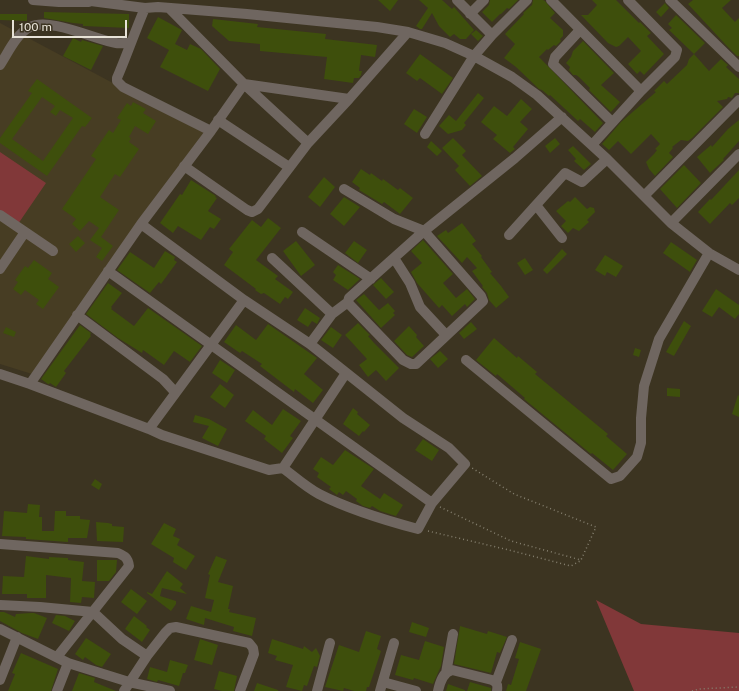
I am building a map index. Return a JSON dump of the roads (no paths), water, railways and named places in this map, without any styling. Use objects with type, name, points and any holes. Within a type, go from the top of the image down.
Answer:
[{"type":"street","points":[[33,0],[95,2]]},
{"type":"street","points":[[83,0],[145,8],[160,4],[169,8],[377,26],[408,32],[445,43],[474,56],[512,77],[538,95],[607,159],[671,223],[709,253],[739,270]]},
{"type":"street","points":[[457,0],[492,35]]},
{"type":"street","points":[[470,14],[484,0]]},
{"type":"street","points":[[426,134],[474,56],[492,35],[527,0]]},
{"type":"street","points":[[550,0],[641,91]]},
{"type":"street","points":[[592,145],[641,91],[675,57],[677,50],[628,0]]},
{"type":"street","points":[[670,0],[739,67]]},
{"type":"street","points":[[145,8],[131,39],[129,50],[117,78],[118,81],[123,87],[211,131]]},
{"type":"street","points":[[169,8],[244,84],[308,143]]},
{"type":"street","points":[[0,65],[19,36],[29,27],[36,24],[49,24],[116,43],[131,43]]},
{"type":"street","points":[[580,30],[555,57],[553,64],[612,122]]},
{"type":"street","points":[[184,166],[247,210],[252,212],[258,209],[289,166],[308,143],[350,99],[408,32]]},
{"type":"street","points":[[244,84],[350,99]]},
{"type":"street","points":[[30,384],[141,224],[211,131],[244,84]]},
{"type":"street","points":[[644,196],[739,100]]},
{"type":"street","points":[[310,344],[332,314],[348,302],[349,298],[371,278],[424,231],[515,158],[562,117]]},
{"type":"street","points":[[218,120],[289,166]]},
{"type":"street","points":[[671,223],[739,154]]},
{"type":"street","points":[[509,235],[564,173],[582,182],[607,159]]},
{"type":"street","points":[[344,188],[394,219],[424,231],[481,296],[483,301],[416,364],[411,364],[403,360],[348,302]]},
{"type":"street","points":[[536,205],[562,238]]},
{"type":"street","points":[[0,215],[52,251]]},
{"type":"street","points":[[0,374],[30,384],[162,435],[269,470],[283,468],[318,493],[356,510],[391,522],[418,529],[432,503],[465,464],[449,448],[403,418],[310,344],[244,300],[141,224]]},
{"type":"street","points":[[0,269],[25,232]]},
{"type":"street","points":[[302,232],[371,278]]},
{"type":"street","points":[[466,360],[610,479],[620,476],[637,457],[642,443],[641,418],[644,386],[659,338],[709,253]]},
{"type":"street","points":[[272,258],[332,314]]},
{"type":"street","points":[[394,258],[410,283],[420,307],[446,335]]},
{"type":"street","points":[[108,271],[432,503]]},
{"type":"street","points":[[149,429],[244,300]]},
{"type":"street","points":[[77,315],[163,379],[175,392]]},
{"type":"street","points":[[283,468],[346,373]]},
{"type":"street","points":[[0,544],[118,553],[124,555],[128,560],[129,566],[57,657]]},
{"type":"street","points":[[0,605],[93,612],[122,639],[147,656]]},
{"type":"street","points":[[126,687],[165,633],[170,628],[176,627],[248,643],[253,648],[254,654],[240,691]]},
{"type":"street","points":[[0,629],[68,663],[126,687],[170,691]]},
{"type":"street","points":[[438,691],[441,680],[446,673],[453,634]]},
{"type":"street","points":[[0,680],[17,637]]},
{"type":"street","points":[[497,686],[512,640]]},
{"type":"street","points":[[394,642],[382,686],[416,691]]},
{"type":"street","points":[[317,691],[330,643]]},
{"type":"street","points":[[57,691],[68,663]]},
{"type":"street","points":[[446,673],[452,670],[492,680],[497,686]]}]
